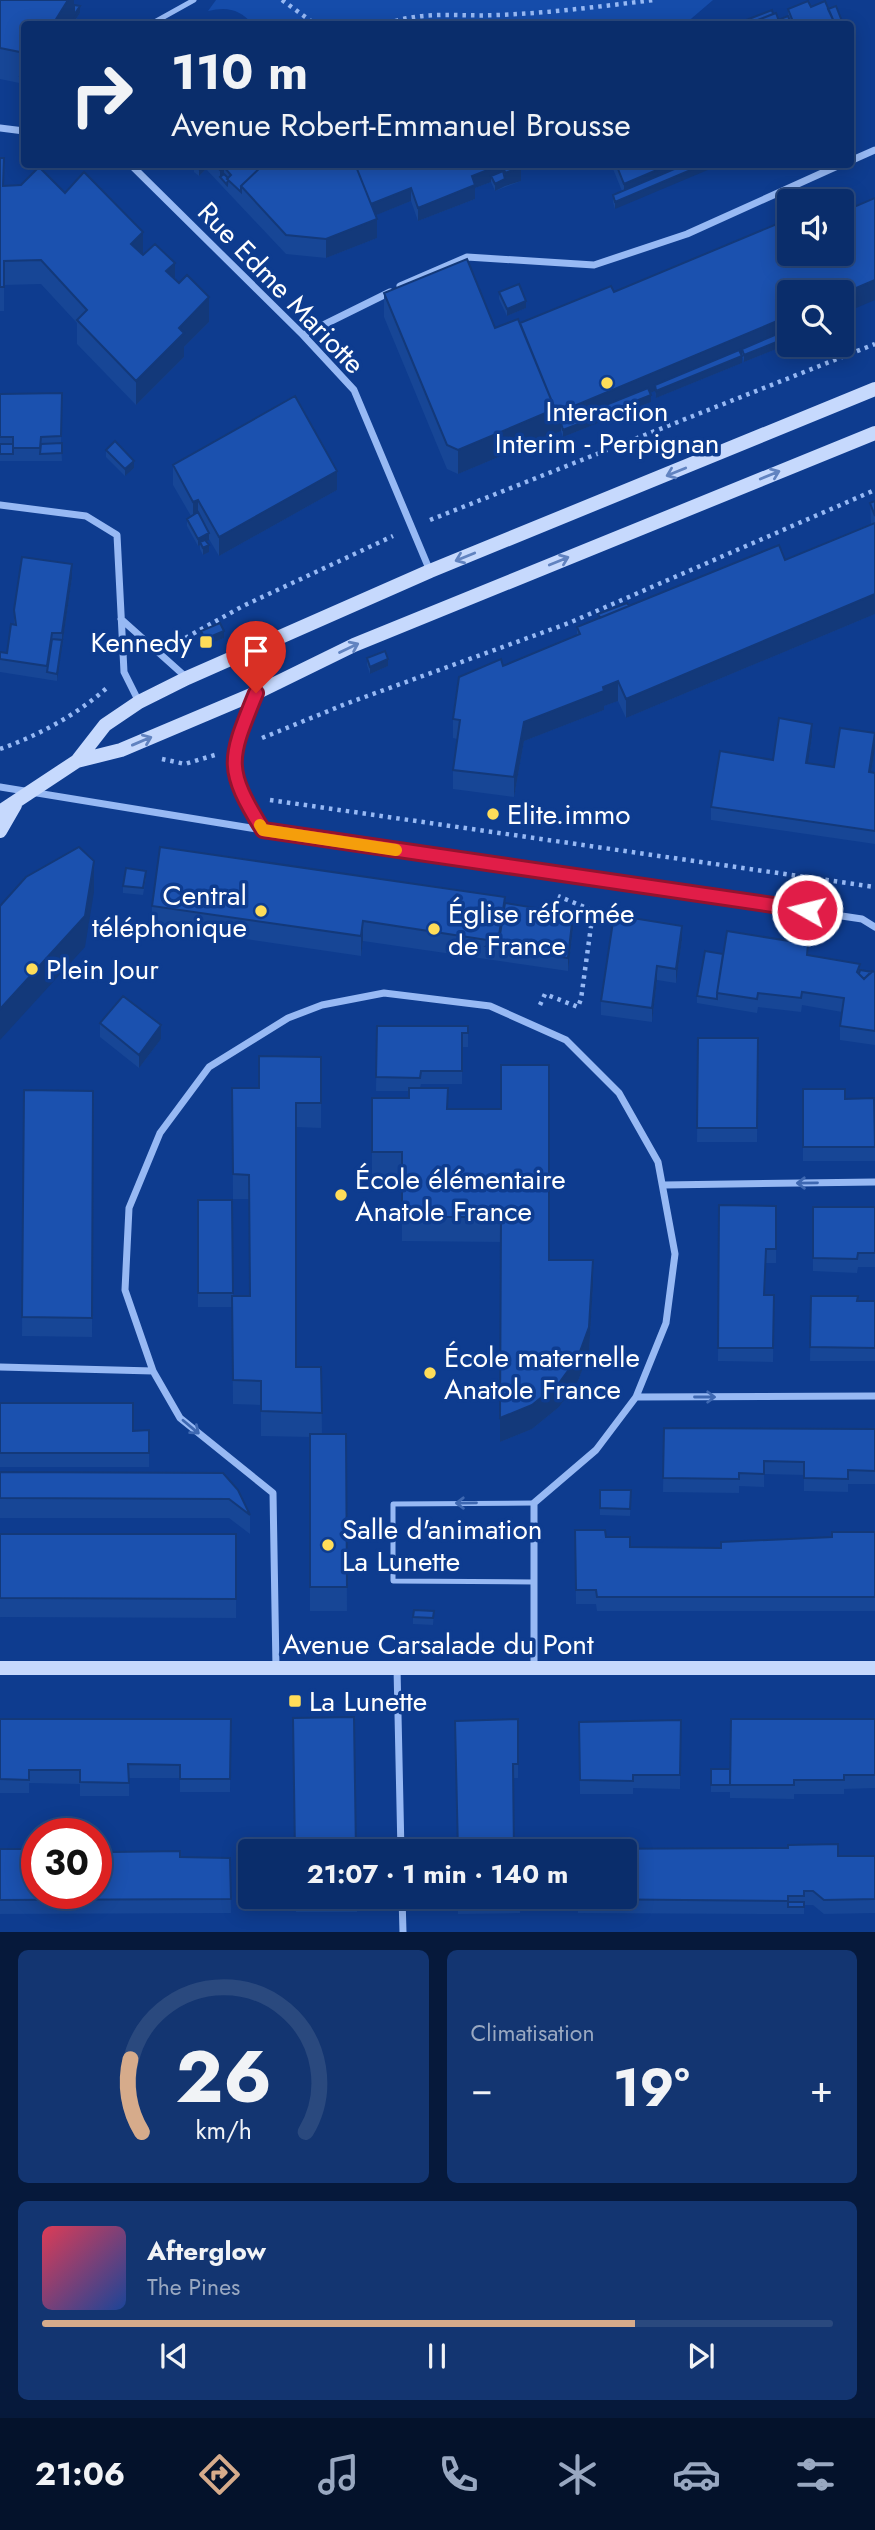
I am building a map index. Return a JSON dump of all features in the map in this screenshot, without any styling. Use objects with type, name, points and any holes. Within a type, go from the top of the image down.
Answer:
[{"type":"main road","points":[[0,812],[16,804],[77,761],[105,725],[139,702],[187,678],[430,571],[875,389]]},
{"type":"main road","points":[[77,761],[121,750],[256,693],[354,645],[875,433]]},
{"type":"main road","points":[[0,831],[16,804]]},
{"type":"main road","name":"Avenue Carsalade du Pont","points":[[0,1668],[875,1668]]},
{"type":"street","points":[[0,128],[21,131]]},
{"type":"street","points":[[854,159],[875,150]]},
{"type":"street","name":"Rue Edme Mariotte","points":[[134,168],[303,335],[354,390],[430,571]]},
{"type":"street","points":[[303,335],[467,257],[594,265],[687,234],[833,168]]},
{"type":"street","points":[[0,505],[86,516],[117,536],[124,672],[139,702]]},
{"type":"street","points":[[121,619],[187,678]]},
{"type":"street","points":[[256,693],[234,749],[235,772],[242,796],[263,830]]},
{"type":"street","points":[[0,787],[263,830],[862,919],[875,925]]},
{"type":"street","points":[[276,1668],[273,1493],[180,1418],[153,1371],[125,1290],[129,1208],[160,1133],[209,1067],[288,1018],[322,1005],[384,993],[490,1006],[566,1040],[619,1093],[659,1162],[676,1254],[666,1323],[636,1397],[596,1450],[534,1503],[534,1668]]},
{"type":"street","points":[[664,1185],[875,1181]]},
{"type":"street","points":[[0,1367],[153,1371]]},
{"type":"street","points":[[636,1397],[875,1396]]},
{"type":"street","points":[[397,1668],[401,1839]]},
{"type":"street","points":[[402,1909],[403,1931]]},
{"type":"lane","points":[[156,21],[194,0]]},
{"type":"lane","points":[[534,1503],[393,1504],[393,1581],[534,1581]]},
{"type":"path","points":[[282,0],[311,21]]},
{"type":"path","points":[[395,21],[454,13],[496,16],[654,0]]},
{"type":"path","points":[[149,756],[185,764],[234,749],[348,703],[569,623],[875,490]]},
{"type":"path","points":[[242,796],[875,887]]},
{"type":"path","points":[[531,1024],[545,994],[578,1007],[593,919]]},
{"type":"shaded area","points":[[216,0],[713,0],[688,21],[250,21],[233,10],[208,11]]},
{"type":"building","points":[[0,0],[68,0],[55,21],[21,21],[20,52],[0,48]]},
{"type":"building","points":[[808,1],[811,7],[825,1],[834,21],[793,21],[788,9]]},
{"type":"building","points":[[836,6],[842,21],[834,21],[828,9]]},
{"type":"building","points":[[772,10],[773,14],[755,21],[744,21]]},
{"type":"building","points":[[776,13],[779,21],[755,21]]},
{"type":"building","points":[[788,16],[790,21],[778,21]]},
{"type":"building","points":[[0,158],[4,158],[3,186],[21,185],[40,168],[65,193],[84,172],[143,232],[131,244],[143,255],[155,244],[175,263],[166,271],[179,283],[187,275],[209,297],[179,328],[184,333],[136,381],[77,320],[87,310],[41,260],[4,261],[4,287],[0,287]]},
{"type":"building","points":[[225,168],[260,168],[241,186],[241,192],[227,179],[231,175]]},
{"type":"building","points":[[260,168],[357,168],[377,219],[326,239],[286,235],[241,186]]},
{"type":"building","points":[[357,168],[493,168],[472,176],[475,185],[418,208],[411,188],[371,204]]},
{"type":"building","points":[[504,168],[518,168],[505,173]]},
{"type":"building","points":[[618,168],[662,168],[624,184]]},
{"type":"building","points":[[677,168],[696,168],[615,202],[613,195]]},
{"type":"building","points":[[503,171],[505,179],[495,184],[491,176]]},
{"type":"building","points":[[224,174],[228,178],[227,185],[220,177]]},
{"type":"building","points":[[875,198],[875,280],[854,289],[854,280],[777,280],[777,321],[555,414],[520,323],[611,286],[614,292],[777,224],[777,266],[854,266],[854,207]]},
{"type":"building","points":[[467,259],[495,328],[518,319],[555,409],[458,450],[447,445],[384,293]]},
{"type":"building","points":[[519,284],[526,301],[507,309],[499,292]]},
{"type":"building","points":[[777,334],[777,342],[744,355],[742,349]]},
{"type":"building","points":[[739,350],[742,356],[656,391],[655,385]]},
{"type":"building","points":[[648,388],[651,395],[563,430],[561,423]]},
{"type":"building","points":[[62,393],[61,436],[41,437],[40,448],[13,448],[13,437],[0,437],[0,394]]},
{"type":"building","points":[[295,396],[337,471],[219,537],[198,500],[193,502],[173,465]]},
{"type":"building","points":[[115,441],[134,461],[125,469],[106,450]]},
{"type":"building","points":[[62,443],[62,453],[40,454],[41,444]]},
{"type":"building","points":[[0,444],[13,444],[13,454],[0,454]]},
{"type":"building","points":[[875,501],[875,516],[870,503]]},
{"type":"building","points":[[198,512],[209,533],[198,539],[187,519]]},
{"type":"building","points":[[875,523],[875,594],[626,699],[618,681],[603,687],[604,691],[524,722],[514,777],[453,770],[460,720],[453,719],[459,677],[501,659],[503,666],[580,634],[577,627],[779,545],[785,560]]},
{"type":"building","points":[[205,540],[209,545],[203,548],[200,542]]},
{"type":"building","points":[[22,557],[72,564],[62,633],[52,633],[47,666],[0,659],[0,652],[7,653],[11,624],[16,625],[14,610]]},
{"type":"building","points":[[627,603],[629,606],[600,618],[598,614]]},
{"type":"building","points":[[220,623],[224,631],[205,639],[201,631]]},
{"type":"building","points":[[52,639],[62,640],[57,674],[47,672]]},
{"type":"building","points":[[385,651],[388,659],[370,667],[367,658]]},
{"type":"building","points":[[779,718],[812,724],[806,763],[834,767],[840,728],[875,733],[869,772],[875,773],[875,831],[711,807],[720,751],[773,760]]},
{"type":"building","name":"Plein Jour","points":[[79,847],[94,861],[85,916],[0,1009],[0,906],[26,877]]},
{"type":"building","points":[[160,847],[505,897],[499,935],[487,940],[363,921],[361,936],[152,906]]},
{"type":"building","points":[[126,868],[146,871],[143,888],[123,886]]},
{"type":"building","points":[[505,903],[573,914],[568,958],[487,946],[499,941]]},
{"type":"building","points":[[614,915],[682,926],[676,969],[657,966],[652,1008],[601,1001]]},
{"type":"building","points":[[727,931],[808,944],[807,955],[860,964],[857,972],[864,979],[872,971],[875,972],[875,1031],[840,1026],[844,998],[802,992],[801,998],[758,993],[757,999],[717,993]]},
{"type":"building","points":[[705,951],[723,954],[717,999],[697,996]]},
{"type":"building","points":[[860,970],[872,972],[864,979],[859,974]]},
{"type":"building","points":[[123,996],[161,1025],[139,1055],[100,1023]]},
{"type":"building","points":[[377,1026],[468,1026],[468,1033],[462,1033],[462,1071],[421,1071],[420,1078],[376,1077]]},
{"type":"building","points":[[698,1038],[758,1038],[757,1128],[697,1128]]},
{"type":"building","points":[[259,1056],[321,1057],[321,1103],[296,1103],[296,1367],[321,1367],[322,1413],[261,1411],[261,1381],[233,1380],[232,1296],[250,1296],[249,1175],[233,1174],[232,1088],[259,1088]]},
{"type":"building","points":[[501,1065],[549,1065],[549,1260],[593,1260],[589,1327],[578,1357],[559,1383],[532,1405],[500,1418],[501,1217],[402,1217],[402,1152],[372,1152],[372,1098],[409,1098],[409,1088],[448,1088],[447,1109],[501,1109]]},
{"type":"building","points":[[803,1089],[845,1089],[845,1099],[874,1098],[875,1147],[803,1147]]},
{"type":"building","points":[[24,1090],[93,1091],[92,1318],[22,1317]]},
{"type":"building","points":[[198,1200],[232,1200],[233,1293],[198,1293]]},
{"type":"building","points":[[719,1205],[776,1206],[776,1249],[766,1249],[764,1295],[774,1295],[773,1348],[718,1348]]},
{"type":"building","points":[[813,1207],[875,1207],[875,1253],[858,1253],[857,1259],[813,1258]]},
{"type":"building","points":[[811,1296],[858,1296],[857,1301],[875,1301],[875,1348],[810,1347]]},
{"type":"building","points":[[0,1403],[133,1403],[133,1431],[149,1430],[149,1453],[0,1453]]},
{"type":"building","points":[[664,1428],[875,1429],[875,1471],[848,1470],[848,1479],[804,1478],[804,1462],[764,1461],[764,1474],[739,1473],[739,1479],[663,1478]]},
{"type":"building","name":"Salle d'animation La Lunette","points":[[310,1434],[346,1434],[347,1587],[310,1587]]},
{"type":"building","points":[[0,1472],[223,1473],[238,1490],[250,1515],[229,1499],[0,1498]]},
{"type":"building","points":[[600,1490],[631,1490],[630,1509],[600,1508]]},
{"type":"building","points":[[575,1530],[605,1530],[606,1537],[630,1537],[630,1547],[721,1548],[721,1542],[832,1537],[832,1532],[875,1532],[875,1597],[597,1597],[596,1590],[576,1590]]},
{"type":"building","points":[[0,1534],[236,1534],[236,1599],[0,1598]]},
{"type":"building","points":[[414,1610],[434,1611],[433,1618],[413,1617]]},
{"type":"building","points":[[354,1717],[356,1839],[295,1839],[293,1718]]},
{"type":"building","points":[[0,1719],[231,1719],[230,1779],[180,1779],[180,1765],[128,1764],[129,1783],[80,1782],[80,1770],[29,1770],[29,1780],[0,1779]]},
{"type":"building","points":[[518,1719],[518,1764],[513,1764],[514,1839],[458,1839],[455,1721]]},
{"type":"building","points":[[731,1719],[875,1719],[875,1775],[844,1775],[844,1780],[794,1780],[794,1785],[730,1785]]},
{"type":"building","points":[[681,1720],[680,1775],[633,1775],[633,1781],[580,1780],[579,1722]]},
{"type":"building","points":[[711,1769],[730,1769],[730,1785],[711,1785]]},
{"type":"building","points":[[838,1844],[838,1856],[875,1856],[875,1899],[824,1900],[813,1891],[804,1891],[804,1896],[788,1896],[788,1901],[637,1900],[637,1849],[788,1848],[788,1845]]},
{"type":"building","points":[[0,1849],[21,1849],[21,1900],[0,1900]]},
{"type":"building","points":[[180,1851],[180,1857],[230,1858],[231,1899],[112,1900],[112,1852]]},
{"type":"building","points":[[788,1902],[804,1902],[804,1907],[788,1907]]},
{"type":"slow traffic","points":[[260,825],[263,830],[396,850]]},
{"type":"place","name":"Interaction Interim - Perpignan","points":[[607,383]]},
{"type":"place","name":"Kennedy","points":[[206,642]]},
{"type":"place","name":"Elite.immo","points":[[493,814]]},
{"type":"place","name":"Central téléphonique","points":[[261,911]]},
{"type":"place","name":"Église réformée de France","points":[[434,929]]},
{"type":"place","name":"Plein Jour","points":[[32,969]]},
{"type":"place","name":"École élémentaire Anatole France","points":[[341,1195]]},
{"type":"place","name":"École maternelle Anatole France","points":[[430,1373]]},
{"type":"place","name":"Salle d'animation La Lunette","points":[[328,1545]]},
{"type":"place","name":"La Lunette","points":[[295,1701]]},
{"type":"route","points":[[256,693],[234,749],[235,772],[242,796],[263,830],[807,910]]}]
